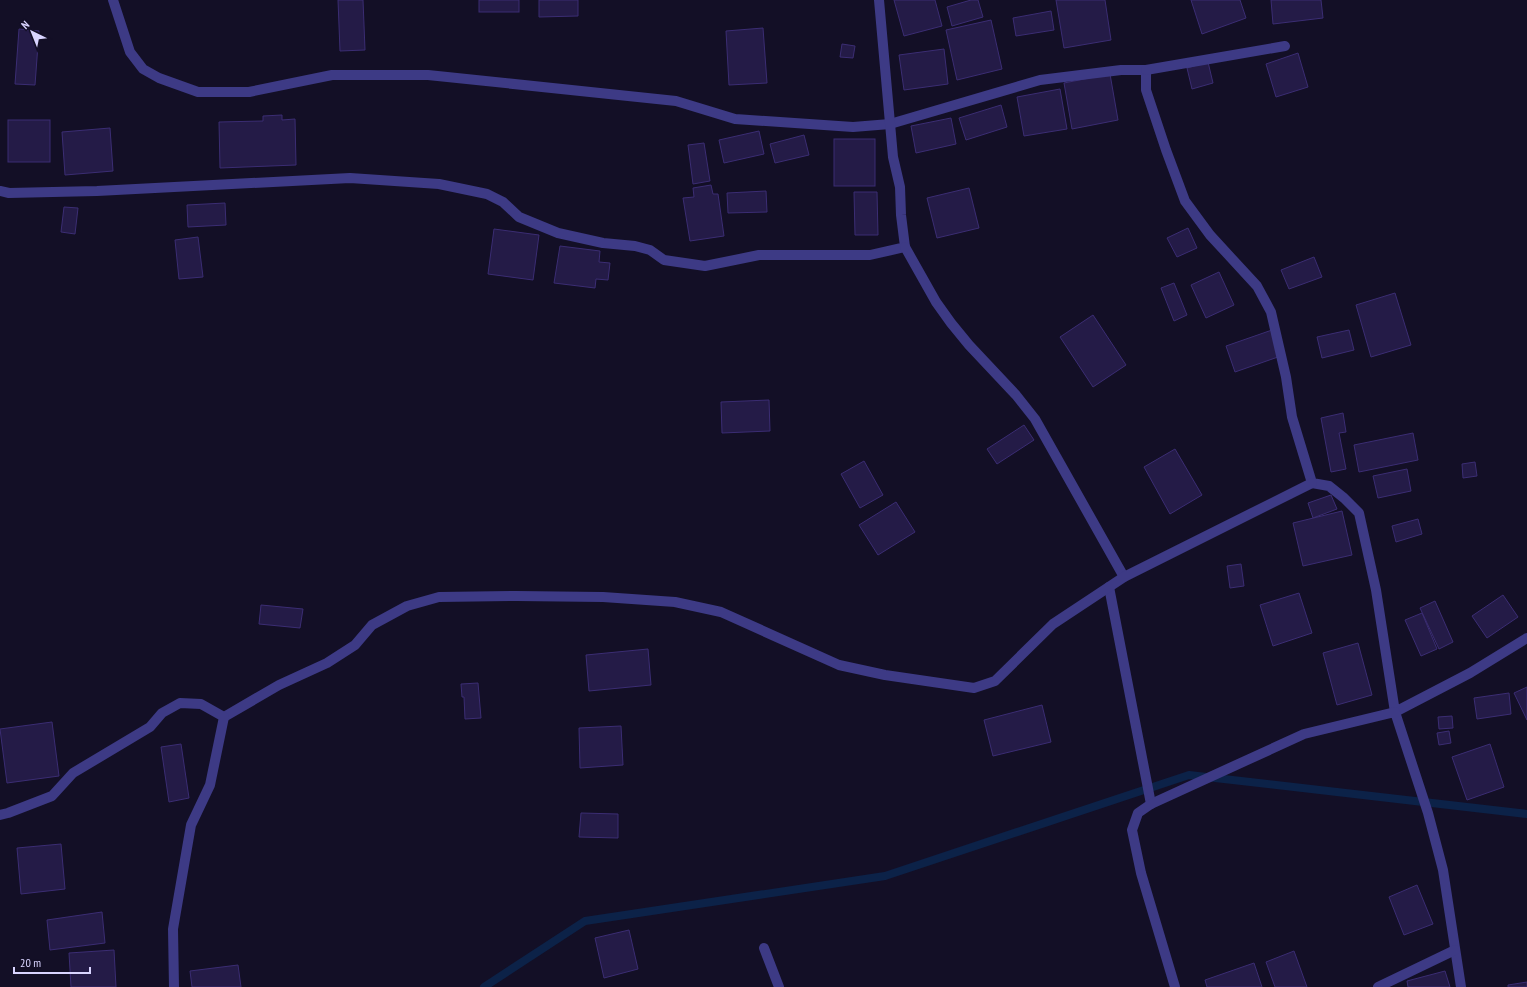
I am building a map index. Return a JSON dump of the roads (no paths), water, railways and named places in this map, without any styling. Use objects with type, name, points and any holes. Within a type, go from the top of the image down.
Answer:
[{"type":"street","points":[[113,0],[130,52],[144,69],[159,78],[198,92],[249,92],[332,75],[428,75],[676,101],[736,119],[853,127],[890,124],[1040,80],[1121,70],[1146,70],[1285,46]]},
{"type":"street","points":[[879,0],[893,157],[900,187],[901,215],[905,247],[936,302],[951,323],[969,345],[1016,395],[1035,419],[1124,577]]},
{"type":"street","points":[[1146,70],[1146,90],[1185,201],[1210,235],[1257,286],[1271,312],[1286,377],[1292,417],[1312,483]]},
{"type":"street","points":[[0,191],[9,193],[97,191],[350,178],[439,184],[487,194],[503,202],[519,217],[558,233],[604,243],[635,246],[650,250],[664,260],[705,266],[759,255],[870,256],[905,247]]},
{"type":"street","points":[[174,987],[173,929],[191,825],[210,785],[224,716],[279,685],[327,664],[355,645],[372,625],[407,606],[439,597],[603,597],[675,602],[721,612],[839,665],[885,675],[974,688],[995,681],[1053,624],[1124,577],[1312,483],[1329,486],[1359,513],[1376,590],[1395,712],[1428,813],[1443,870],[1460,987]]},
{"type":"street","points":[[1109,587],[1151,804]]},
{"type":"street","points":[[1175,987],[1141,873],[1132,830],[1138,813],[1151,804],[1304,734],[1395,712],[1470,673],[1527,638]]},
{"type":"street","points":[[0,815],[52,796],[73,773],[150,727],[162,713],[180,703],[201,704],[224,716]]},
{"type":"street","points":[[764,948],[779,987]]},
{"type":"street","points":[[1378,987],[1455,950]]},
{"type":"waterway","points":[[484,987],[585,921],[885,876],[1189,775],[1527,814]]}]
